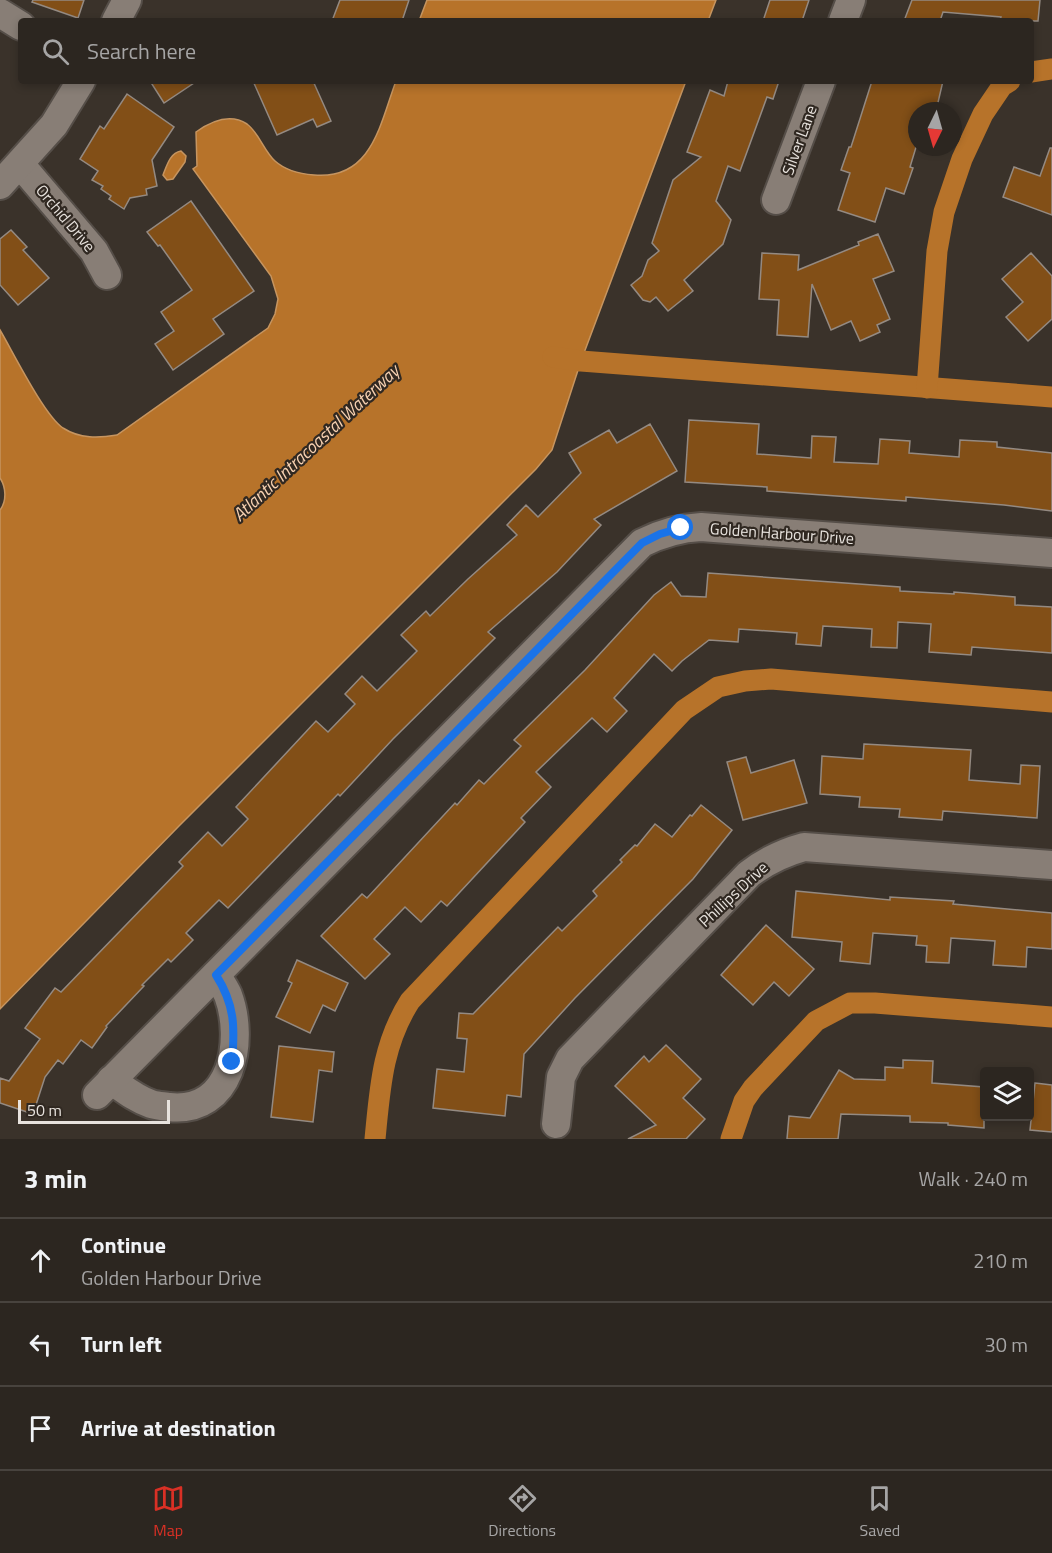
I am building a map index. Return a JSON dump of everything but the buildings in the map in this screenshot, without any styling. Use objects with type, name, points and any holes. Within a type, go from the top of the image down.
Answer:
[{"type":"street","points":[[118,18],[127,0]]},
{"type":"street","points":[[844,18],[851,0]]},
{"type":"street","points":[[0,13],[18,24]]},
{"type":"street","points":[[0,185],[54,125],[79,84]]},
{"type":"street","name":"Silver Lane","points":[[776,200],[820,84]]},
{"type":"street","name":"Orchid Drive","points":[[20,164],[94,251],[107,275]]},
{"type":"street","name":"Golden Harbour Drive","points":[[216,975],[227,993],[235,1034],[232,1062],[226,1078],[217,1091],[198,1104],[180,1108],[152,1105],[130,1094],[104,1088],[642,543],[660,534],[681,528],[701,527],[1052,553]]},
{"type":"street","name":"Phillips Drive","points":[[556,1124],[561,1077],[570,1059],[749,874],[783,852],[804,848],[1052,865]]},
{"type":"water","points":[[427,0],[716,0],[709,18],[420,18]]},
{"type":"water","name":"Atlantic Intracoastal Waterway","points":[[395,84],[685,84],[581,361],[552,450],[536,469],[179,826],[0,1009],[0,510],[5,494],[0,478],[0,330],[38,397],[55,421],[69,432],[76,434],[90,437],[117,435],[268,328],[275,314],[278,299],[271,276],[193,169],[197,166],[196,132],[220,120],[241,121],[251,128],[271,157],[283,167],[314,175],[334,174],[349,168],[361,159],[371,146]]},
{"type":"water","points":[[181,151],[186,156],[185,162],[173,179],[167,180],[163,175],[168,164],[174,154]]},
{"type":"waterway","points":[[1034,72],[1052,69]]},
{"type":"waterway","points":[[927,388],[937,251],[944,212],[962,159],[983,114],[1005,84]]},
{"type":"waterway","points":[[553,357],[1052,397]]},
{"type":"waterway","points":[[375,1139],[381,1085],[388,1051],[393,1034],[410,1001],[684,710],[718,687],[745,681],[771,679],[1052,702]]},
{"type":"waterway","points":[[731,1139],[744,1101],[753,1088],[816,1021],[850,1003],[1052,1017]]},
{"type":"route","points":[[232,1062],[235,1034],[232,1011],[227,993],[216,975],[642,543],[660,534],[681,528]]}]
